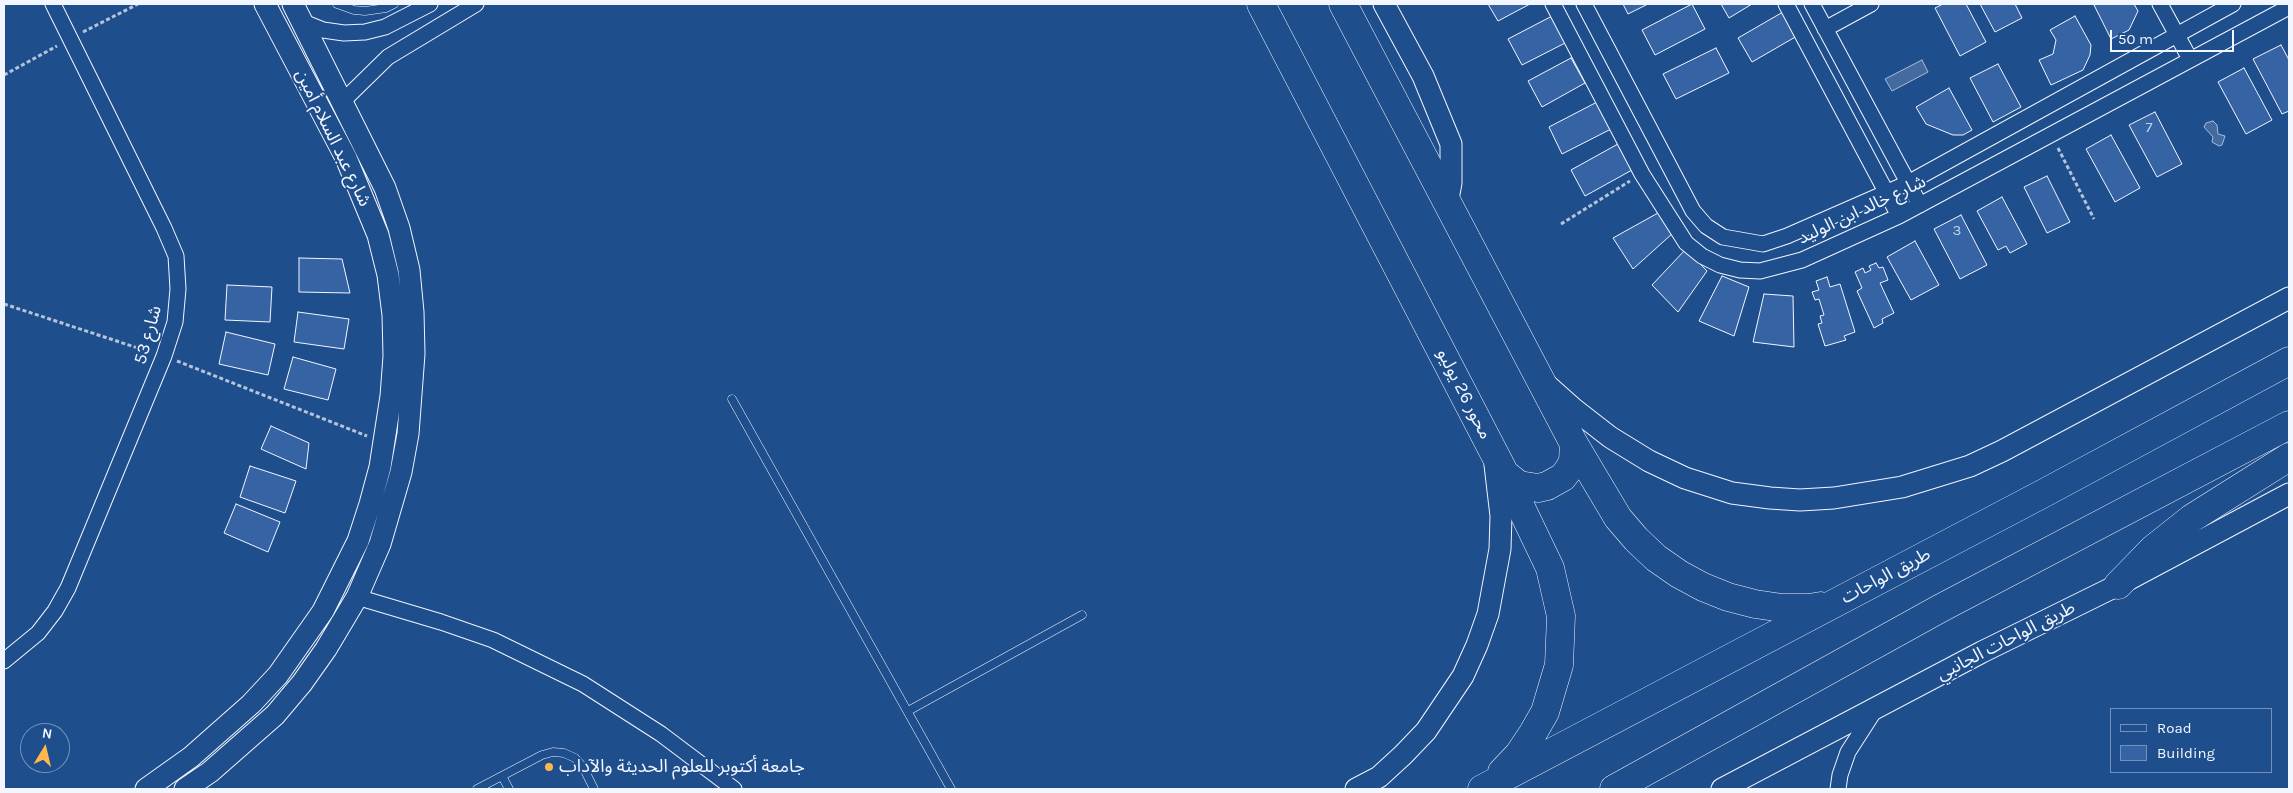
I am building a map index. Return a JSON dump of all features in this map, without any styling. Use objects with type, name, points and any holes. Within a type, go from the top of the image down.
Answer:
[{"type":"highway","name":"محور 26 يوليو","points":[[1261,4],[1505,474],[1550,568],[1561,616],[1559,665],[1553,688],[1537,726],[1519,754],[1483,789]]},
{"type":"highway","points":[[1343,4],[1574,444],[1618,518],[1643,546],[1679,574],[1703,587],[1728,597],[1782,608],[1809,608],[1832,604]]},
{"type":"highway","name":"طريق الواحات","points":[[1483,789],[2289,361]]},
{"type":"highway","points":[[1614,789],[1941,608],[2289,425]]},
{"type":"highway","points":[[1505,474],[1519,485],[1538,488],[1547,486],[1563,477],[1569,469],[1573,461],[1574,444]]},
{"type":"highway","points":[[2118,585],[2152,549],[2185,523],[2289,458]]},
{"type":"street","name":"شارع 53","points":[[4,661],[38,633],[55,611],[68,588],[164,356],[175,322],[178,289],[176,256],[53,4]]},
{"type":"street","name":"شارع عبد السلام أمين","points":[[185,789],[224,761],[275,715],[302,683],[357,597],[380,544],[401,472],[408,434],[412,397],[413,312],[407,262],[399,228],[385,188],[293,4]]},
{"type":"street","points":[[303,22],[323,30],[344,33],[365,32],[385,27],[430,4]]},
{"type":"street","points":[[321,112],[342,102],[388,57],[474,4]]},
{"type":"street","points":[[1384,4],[1423,76],[1451,144],[1452,173],[1447,204]]},
{"type":"street","name":"شارع خالد ابن الوليد","points":[[1553,4],[1642,174],[1686,242],[1702,256],[1720,265],[1740,270],[1760,271],[1802,260],[1899,216],[2289,7]]},
{"type":"street","name":"شارع خالد ابن الوليد","points":[[1584,4],[1693,211],[1706,226],[1717,233],[1742,242],[1764,244],[1887,194],[2176,33],[2233,4]]},
{"type":"street","points":[[1786,4],[1899,216]]},
{"type":"street","points":[[1812,4],[1920,205]]},
{"type":"street","points":[[1825,29],[1871,4]]},
{"type":"street","points":[[2160,4],[2190,59]]},
{"type":"street","name":"شارع عبد السلام أمين","points":[[146,789],[191,757],[251,704],[278,675],[302,644],[341,578],[358,541],[370,504],[392,396],[394,356],[393,315],[388,275],[378,235],[364,197],[346,158],[268,5]]},
{"type":"street","points":[[1540,378],[1574,409],[1610,437],[1685,478],[1732,493],[1800,500],[1834,498],[1902,487],[1978,462],[2289,298]]},
{"type":"street","points":[[1356,789],[1378,777],[1426,731],[1463,676],[1477,645],[1488,614],[1500,549],[1498,483],[1492,450]]},
{"type":"street","name":"طريق الواحات الجانبي","points":[[1722,789],[1998,643],[2118,585],[2289,494]]},
{"type":"street","points":[[357,597],[493,640],[583,684],[661,734],[734,789]]},
{"type":"street","points":[[1838,789],[1840,774],[1848,752],[1877,707]]},
{"type":"lane","points":[[337,4],[354,10],[365,11],[386,8],[394,4]]},
{"type":"lane","points":[[732,399],[951,789]]},
{"type":"lane","points":[[908,711],[1082,615]]},
{"type":"lane","points":[[477,789],[542,755],[553,752],[564,753],[575,758],[582,766],[594,789]]},
{"type":"lane","points":[[502,776],[509,789]]},
{"type":"path","points":[[2051,134],[2094,218]]},
{"type":"path","points":[[1561,224],[1642,174]]},
{"type":"path","points":[[4,304],[164,356],[383,443]]},
{"type":"water","points":[[1922,60],[1928,72],[1892,91],[1885,79]]},
{"type":"water","points":[[2213,121],[2217,125],[2218,134],[2225,136],[2222,145],[2219,146],[2212,142],[2213,137],[2204,127],[2206,123]]},
{"type":"building","points":[[1488,4],[1530,4],[1498,21]]},
{"type":"building","points":[[1623,4],[1648,4],[1628,14]]},
{"type":"building","points":[[1692,4],[1705,29],[1655,55],[1642,30]]},
{"type":"building","points":[[1721,4],[1752,4],[1729,18]]},
{"type":"building","points":[[1943,4],[1966,4],[1986,42],[1960,56],[1935,8]]},
{"type":"building","points":[[1980,4],[2015,4],[2022,18],[1995,32]]},
{"type":"building","points":[[2134,4],[2138,11],[2129,30],[2111,39],[2094,5]]},
{"type":"building","points":[[1783,12],[1797,36],[1752,62],[1738,38]]},
{"type":"building","points":[[1556,14],[1569,41],[1522,65],[1508,39]]},
{"type":"building","points":[[2075,16],[2091,45],[2090,55],[2083,70],[2051,85],[2039,60],[2053,54],[2056,40],[2050,30]]},
{"type":"building","points":[[2281,45],[2289,60],[2289,111],[2282,114],[2253,59]]},
{"type":"building","points":[[1716,48],[1729,73],[1676,99],[1663,74]]},
{"type":"building","points":[[1571,58],[1585,83],[1542,107],[1528,81]]},
{"type":"building","points":[[1998,64],[2021,107],[1993,122],[1970,78]]},
{"type":"building","points":[[2244,68],[2272,120],[2246,134],[2218,82]]},
{"type":"building","points":[[1949,88],[1972,130],[1963,135],[1953,135],[1926,124],[1916,107]]},
{"type":"building","points":[[1599,101],[1613,128],[1562,154],[1549,127]]},
{"type":"building","points":[[2155,112],[2182,164],[2157,177],[2129,125]]},
{"type":"building","points":[[2111,135],[2140,188],[2115,202],[2086,149]]},
{"type":"building","points":[[1618,144],[1632,170],[1585,196],[1571,170]]},
{"type":"building","points":[[2047,176],[2070,222],[2047,233],[2024,187]]},
{"type":"building","points":[[2002,197],[2027,244],[2010,253],[2006,246],[1998,250],[1977,211]]},
{"type":"building","points":[[1658,213],[1673,233],[1633,269],[1613,238]]},
{"type":"building","points":[[1961,215],[1987,265],[1960,279],[1934,229]]},
{"type":"building","points":[[1915,241],[1939,285],[1911,300],[1887,257]]},
{"type":"building","points":[[1686,249],[1707,271],[1678,312],[1652,285]]},
{"type":"building","points":[[299,258],[342,259],[350,293],[299,292]]},
{"type":"building","points":[[1876,263],[1879,268],[1883,267],[1888,280],[1880,283],[1894,313],[1882,319],[1883,323],[1874,328],[1857,291],[1862,288],[1855,272],[1863,268],[1865,273],[1871,270],[1869,266]]},
{"type":"building","points":[[1722,276],[1749,287],[1734,336],[1699,321]]},
{"type":"building","points":[[1827,277],[1830,287],[1840,284],[1855,332],[1844,336],[1846,340],[1825,346],[1818,324],[1822,323],[1820,316],[1824,315],[1819,299],[1815,300],[1812,292],[1819,290],[1816,281]]},
{"type":"building","points":[[227,285],[272,287],[270,322],[225,320]]},
{"type":"building","points":[[1764,294],[1793,296],[1794,347],[1753,342]]},
{"type":"building","points":[[298,312],[349,319],[344,349],[294,342]]},
{"type":"building","points":[[226,332],[275,344],[268,375],[219,364]]},
{"type":"building","points":[[293,357],[336,369],[328,400],[284,389]]},
{"type":"building","points":[[271,426],[309,443],[306,469],[261,449]]},
{"type":"building","points":[[250,466],[296,481],[285,513],[240,497]]},
{"type":"building","points":[[236,504],[280,522],[268,552],[224,533]]},
{"type":"place","name":"جامعة أكتوبر للعلوم الحديثة والآداب","points":[[549,767]]}]
